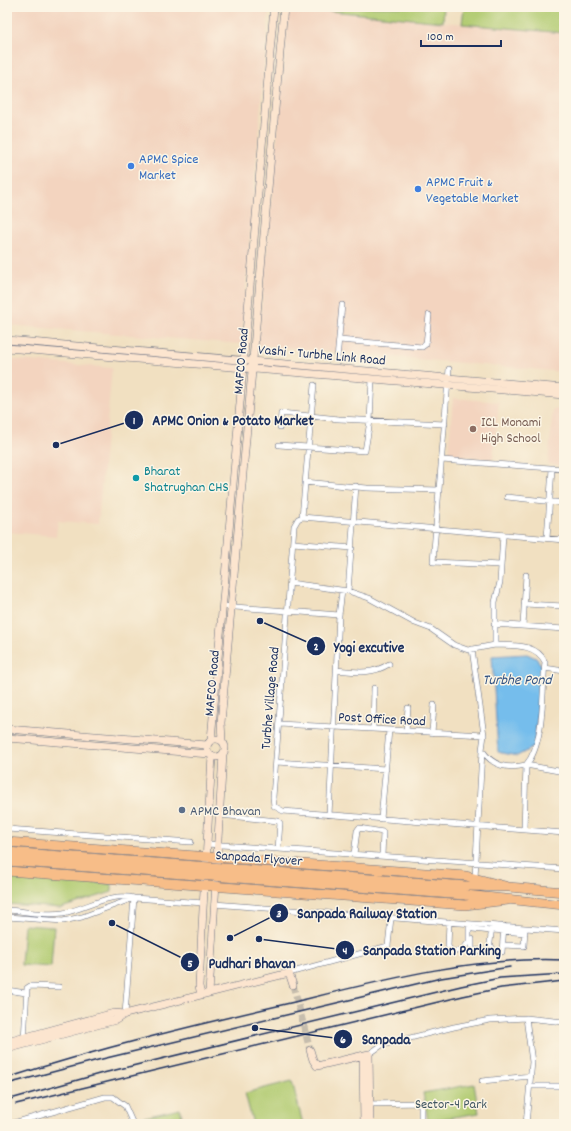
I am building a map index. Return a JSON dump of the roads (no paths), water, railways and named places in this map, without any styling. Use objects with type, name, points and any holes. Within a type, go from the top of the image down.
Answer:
[{"type":"highway","points":[[7,842],[466,876],[509,887],[564,892]]},
{"type":"highway","name":"Sanpada Flyover","points":[[7,852],[466,890],[508,900]]},
{"type":"highway","points":[[160,882],[162,854]]},
{"type":"highway","name":"Sanpada Flyover","points":[[7,861],[466,890],[509,887]]},
{"type":"highway","points":[[7,871],[465,905],[508,900],[564,905]]},
{"type":"main road","name":"MAFCO Road","points":[[209,743],[222,614],[274,7]]},
{"type":"main road","name":"MAFCO Road","points":[[222,740],[221,723],[230,615],[284,7]]},
{"type":"main road","name":"Vashi - Turbhe Link Road","points":[[7,340],[244,360],[564,395]]},
{"type":"main road","name":"Vashi - Turbhe Link Road","points":[[7,348],[372,379],[564,388]]},
{"type":"main road","points":[[7,729],[209,743],[217,738],[222,740],[226,749],[223,754],[209,993]]},
{"type":"main road","points":[[7,738],[211,755],[218,757],[223,754]]},
{"type":"main road","points":[[201,995],[199,986],[211,755],[209,743]]},
{"type":"main road","points":[[7,1049],[24,1041],[114,1013],[125,1014],[289,973],[293,985]]},
{"type":"main road","points":[[7,1042],[24,1041]]},
{"type":"main road","points":[[310,1050],[313,1060],[317,1066],[366,1055],[367,1104],[370,1124]]},
{"type":"main road","points":[[364,1124],[367,1104]]},
{"type":"street","points":[[337,359],[342,305]]},
{"type":"street","points":[[339,340],[422,347],[426,344],[428,315]]},
{"type":"street","points":[[120,349],[120,358]]},
{"type":"street","points":[[449,369],[433,562],[501,565]]},
{"type":"street","points":[[279,445],[365,451],[370,420],[372,379]]},
{"type":"street","name":"Turbhe Village Road","points":[[314,385],[302,517],[296,522],[293,543],[273,798],[276,808],[283,811],[329,815],[564,833]]},
{"type":"street","points":[[280,427],[281,413],[311,417],[445,424]]},
{"type":"street","points":[[442,460],[564,470]]},
{"type":"street","points":[[547,538],[551,500],[552,469]]},
{"type":"street","points":[[305,482],[385,489],[398,487],[439,490]]},
{"type":"street","points":[[348,591],[356,486]]},
{"type":"street","points":[[508,497],[551,500],[564,503]]},
{"type":"street","points":[[302,517],[564,540]]},
{"type":"street","points":[[230,518],[239,518]]},
{"type":"street","points":[[495,645],[495,602],[500,582],[502,534]]},
{"type":"street","points":[[293,543],[352,548]]},
{"type":"street","points":[[523,626],[526,575]]},
{"type":"street","points":[[290,583],[348,591],[369,598],[415,623],[431,629],[454,645],[472,649],[495,645],[526,647],[536,650],[542,655],[545,662],[545,668],[539,738],[533,757],[526,765],[524,830]]},
{"type":"street","points":[[329,815],[339,615],[342,591],[348,591]]},
{"type":"street","points":[[524,604],[564,606]]},
{"type":"street","points":[[222,606],[339,615]]},
{"type":"street","points":[[222,614],[230,615]]},
{"type":"street","points":[[494,624],[564,629]]},
{"type":"street","points":[[472,649],[484,735],[475,878]]},
{"type":"street","points":[[336,670],[366,672],[378,670],[389,664]]},
{"type":"street","points":[[545,668],[564,671]]},
{"type":"street","points":[[372,729],[374,688]]},
{"type":"street","points":[[432,732],[434,705]]},
{"type":"street","points":[[406,731],[408,708]]},
{"type":"street","name":"Post Office Road","points":[[279,724],[484,735]]},
{"type":"street","points":[[381,819],[389,730]]},
{"type":"street","points":[[482,750],[490,761],[497,765],[514,767],[526,765],[564,772]]},
{"type":"street","points":[[276,762],[386,769]]},
{"type":"street","points":[[220,816],[278,821],[280,823],[278,849]]},
{"type":"street","points":[[354,854],[357,831],[359,828],[383,832],[382,856]]},
{"type":"street","points":[[7,829],[190,842]]},
{"type":"street","points":[[207,844],[564,869]]},
{"type":"street","points":[[7,910],[61,913],[79,910],[118,896],[204,903]]},
{"type":"street","points":[[7,917],[63,921],[82,917],[134,898]]},
{"type":"street","points":[[125,1014],[134,898]]},
{"type":"street","points":[[214,904],[449,922],[472,926],[525,931],[564,931]]},
{"type":"street","points":[[289,973],[388,946],[391,918]]},
{"type":"street","points":[[449,922],[448,946],[451,951],[461,951],[468,944],[472,926]]},
{"type":"street","points":[[472,926],[472,950],[488,952],[490,950],[492,928]]},
{"type":"street","points":[[492,928],[492,950],[494,952],[502,952],[504,929]]},
{"type":"street","points":[[502,945],[523,946],[525,931]]},
{"type":"street","points":[[24,1041],[27,988],[30,986],[59,987]]},
{"type":"street","points":[[7,990],[26,993]]},
{"type":"street","points":[[366,1055],[382,1045],[454,1027],[490,1020],[526,1018],[564,1022]]},
{"type":"street","points":[[526,1018],[532,1062],[526,1124]]},
{"type":"street","points":[[482,1081],[531,1076]]},
{"type":"street","points":[[529,1086],[564,1086]]},
{"type":"street","points":[[10,1124],[105,1097],[113,1097],[124,1106],[131,1123]]},
{"type":"street","points":[[367,1104],[421,1103],[421,1124]]},
{"type":"water","name":"Turbhe Pond","points":[[527,654],[536,658],[542,666],[534,747],[517,756],[498,752],[492,656]]},
{"type":"tunnel","points":[[293,985],[310,1050]]},
{"type":"railway","points":[[7,1078],[148,1038],[357,986],[460,966],[529,960],[564,960]]},
{"type":"railway","points":[[7,1084],[98,1060],[441,978],[510,967]]},
{"type":"railway","points":[[7,1100],[99,1074],[461,986],[500,978],[564,974]]},
{"type":"railway","points":[[16,1104],[463,996],[501,988],[564,981]]},
{"type":"place","name":"APMC Spice Market","points":[[131,166]]},
{"type":"place","name":"APMC Fruit & Vegetable Market","points":[[418,189]]},
{"type":"place","name":"ICL Monami High School","points":[[473,429]]},
{"type":"place","name":"APMC Onion & Potato Market","points":[[56,445]]},
{"type":"place","name":"Bharat Shatrughan CHS","points":[[136,478]]},
{"type":"place","name":"Yogi excutive","points":[[260,621]]},
{"type":"place","name":"APMC Bhavan","points":[[182,810]]},
{"type":"place","name":"Pudhari Bhavan","points":[[112,923]]},
{"type":"place","name":"Sanpada Railway Station","points":[[230,938]]},
{"type":"place","name":"Sanpada Station Parking","points":[[259,939]]},
{"type":"place","name":"Sanpada","points":[[255,1028]]},
{"type":"park label","name":"Sector-4 Park","points":[[451,1103]]}]
